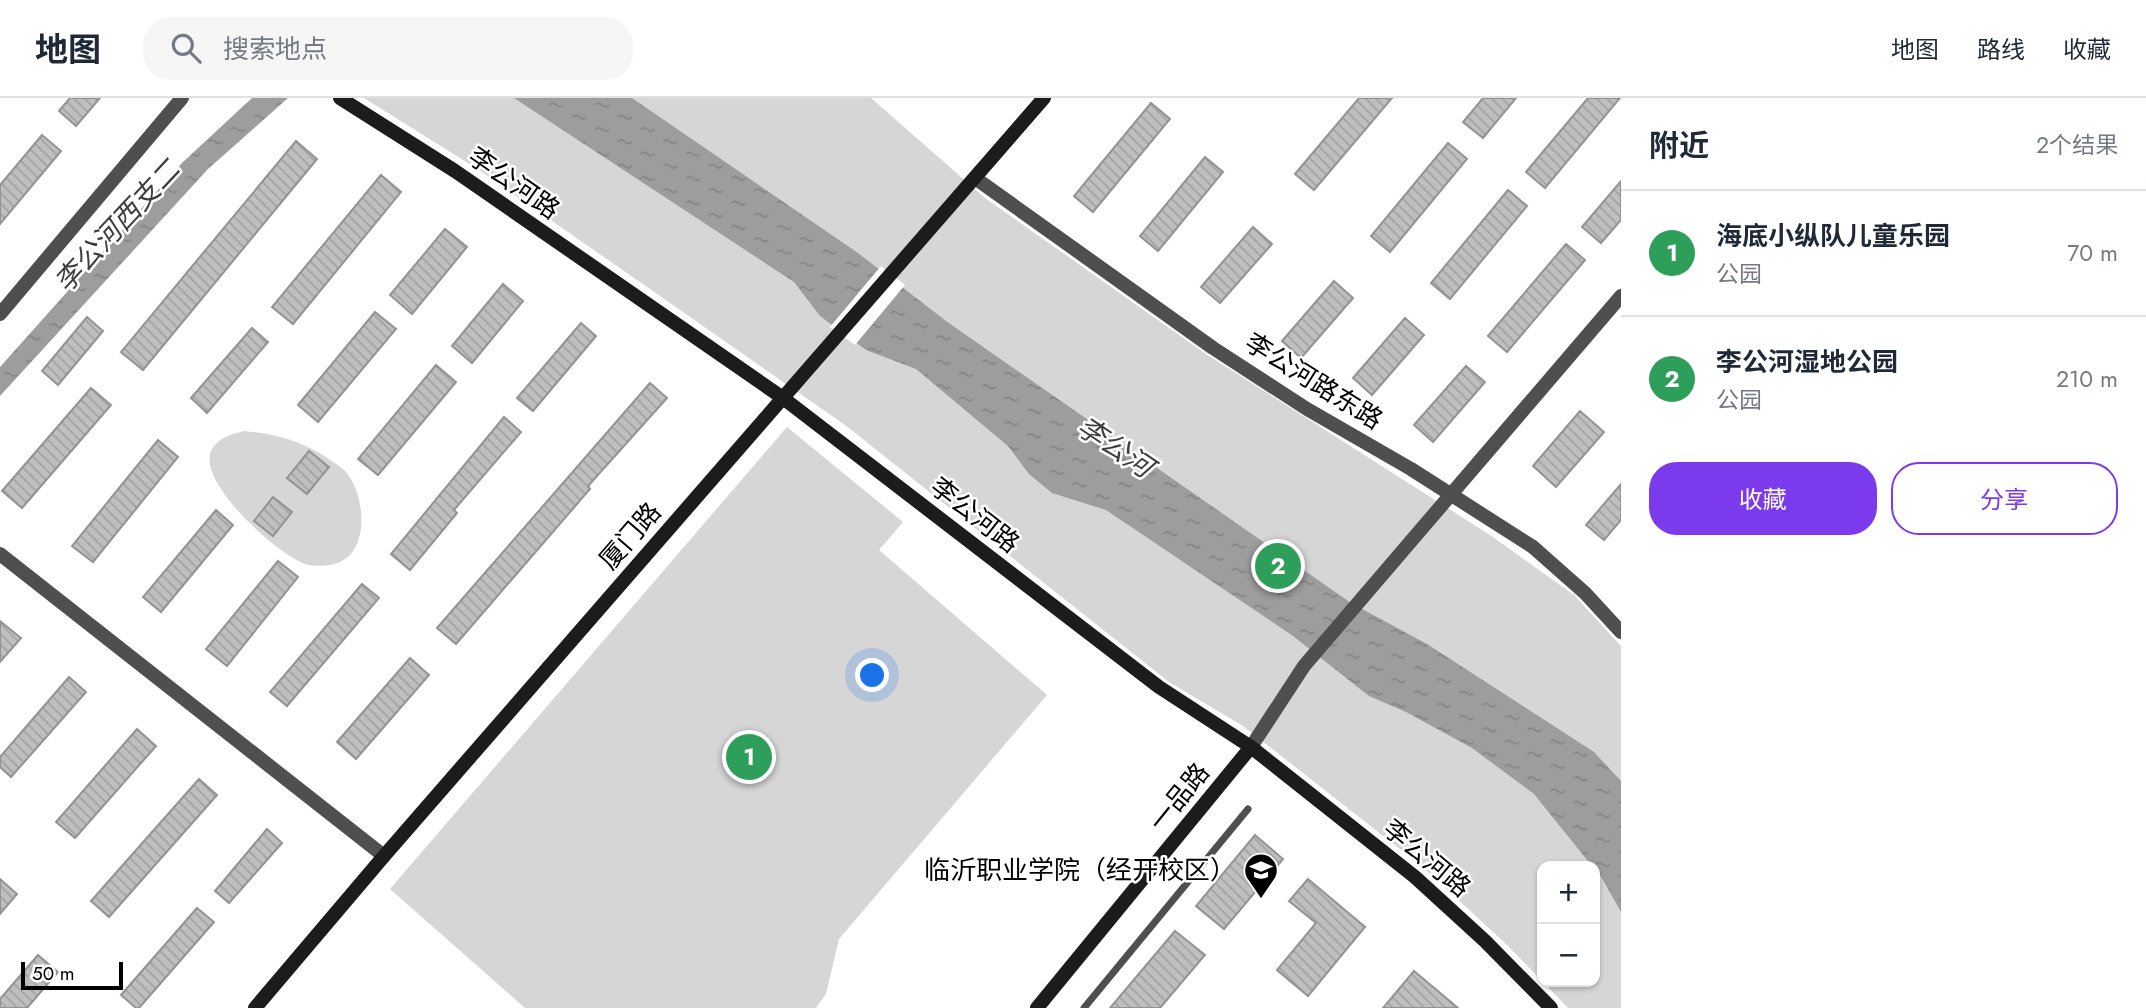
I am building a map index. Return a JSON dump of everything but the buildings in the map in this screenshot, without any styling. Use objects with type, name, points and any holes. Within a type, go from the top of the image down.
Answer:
[{"type":"street","points":[[0,314],[182,98]]},
{"type":"street","name":"李公河路","points":[[340,98],[455,171],[783,398],[1159,687],[1251,747],[1415,877],[1485,941],[1551,1008]]},
{"type":"street","name":"厦门路","points":[[255,1008],[384,856],[1044,98]]},
{"type":"street","name":"李公河路东路","points":[[975,178],[1213,348],[1307,409],[1533,547],[1585,593],[1621,632]]},
{"type":"street","points":[[1251,747],[1304,666],[1621,296]]},
{"type":"street","points":[[0,554],[384,856]]},
{"type":"street","name":"一品路","points":[[1037,1008],[1251,747]]},
{"type":"lane","points":[[1084,1008],[1248,809]]},
{"type":"shaded area","points":[[364,98],[871,98],[985,198],[1206,354],[1493,537],[1574,595],[1621,646],[1621,1008],[1568,1008],[1548,987],[1600,987],[1600,861],[1537,861],[1537,976],[1424,868],[1243,726],[1169,682],[845,425],[479,170]]},
{"type":"shaded area","points":[[787,427],[903,522],[879,550],[1047,695],[839,939],[826,994],[816,1008],[525,1008],[390,889]]},
{"type":"shaded area","points":[[244,431],[278,436],[299,443],[346,472],[358,496],[361,526],[359,540],[353,551],[343,560],[316,566],[295,559],[261,534],[227,498],[210,463],[212,449],[222,439]]},
{"type":"water","points":[[252,98],[288,98],[208,169],[0,396],[0,367],[183,162]]},
{"type":"water","name":"李公河","points":[[514,98],[632,98],[858,253],[946,321],[1351,603],[1427,644],[1594,752],[1621,781],[1621,912],[1600,875],[1600,861],[1588,861],[1534,794],[1472,748],[1406,712],[1369,696],[1293,636],[1106,510],[1052,493],[1029,474],[1008,446],[916,369],[866,350],[820,316],[794,282]]},
{"type":"pier","points":[[881,266],[905,285],[855,345],[830,327]]},
{"type":"place","name":"李公河湿地公园","points":[[1278,566]]},
{"type":"place","name":"海底小纵队儿童乐园","points":[[749,757]]},
{"type":"place","name":"临沂职业学院（经开校区）","points":[[1261,900]]},
{"type":"water label","name":"李公河西支二","points":[[117,226]]}]
